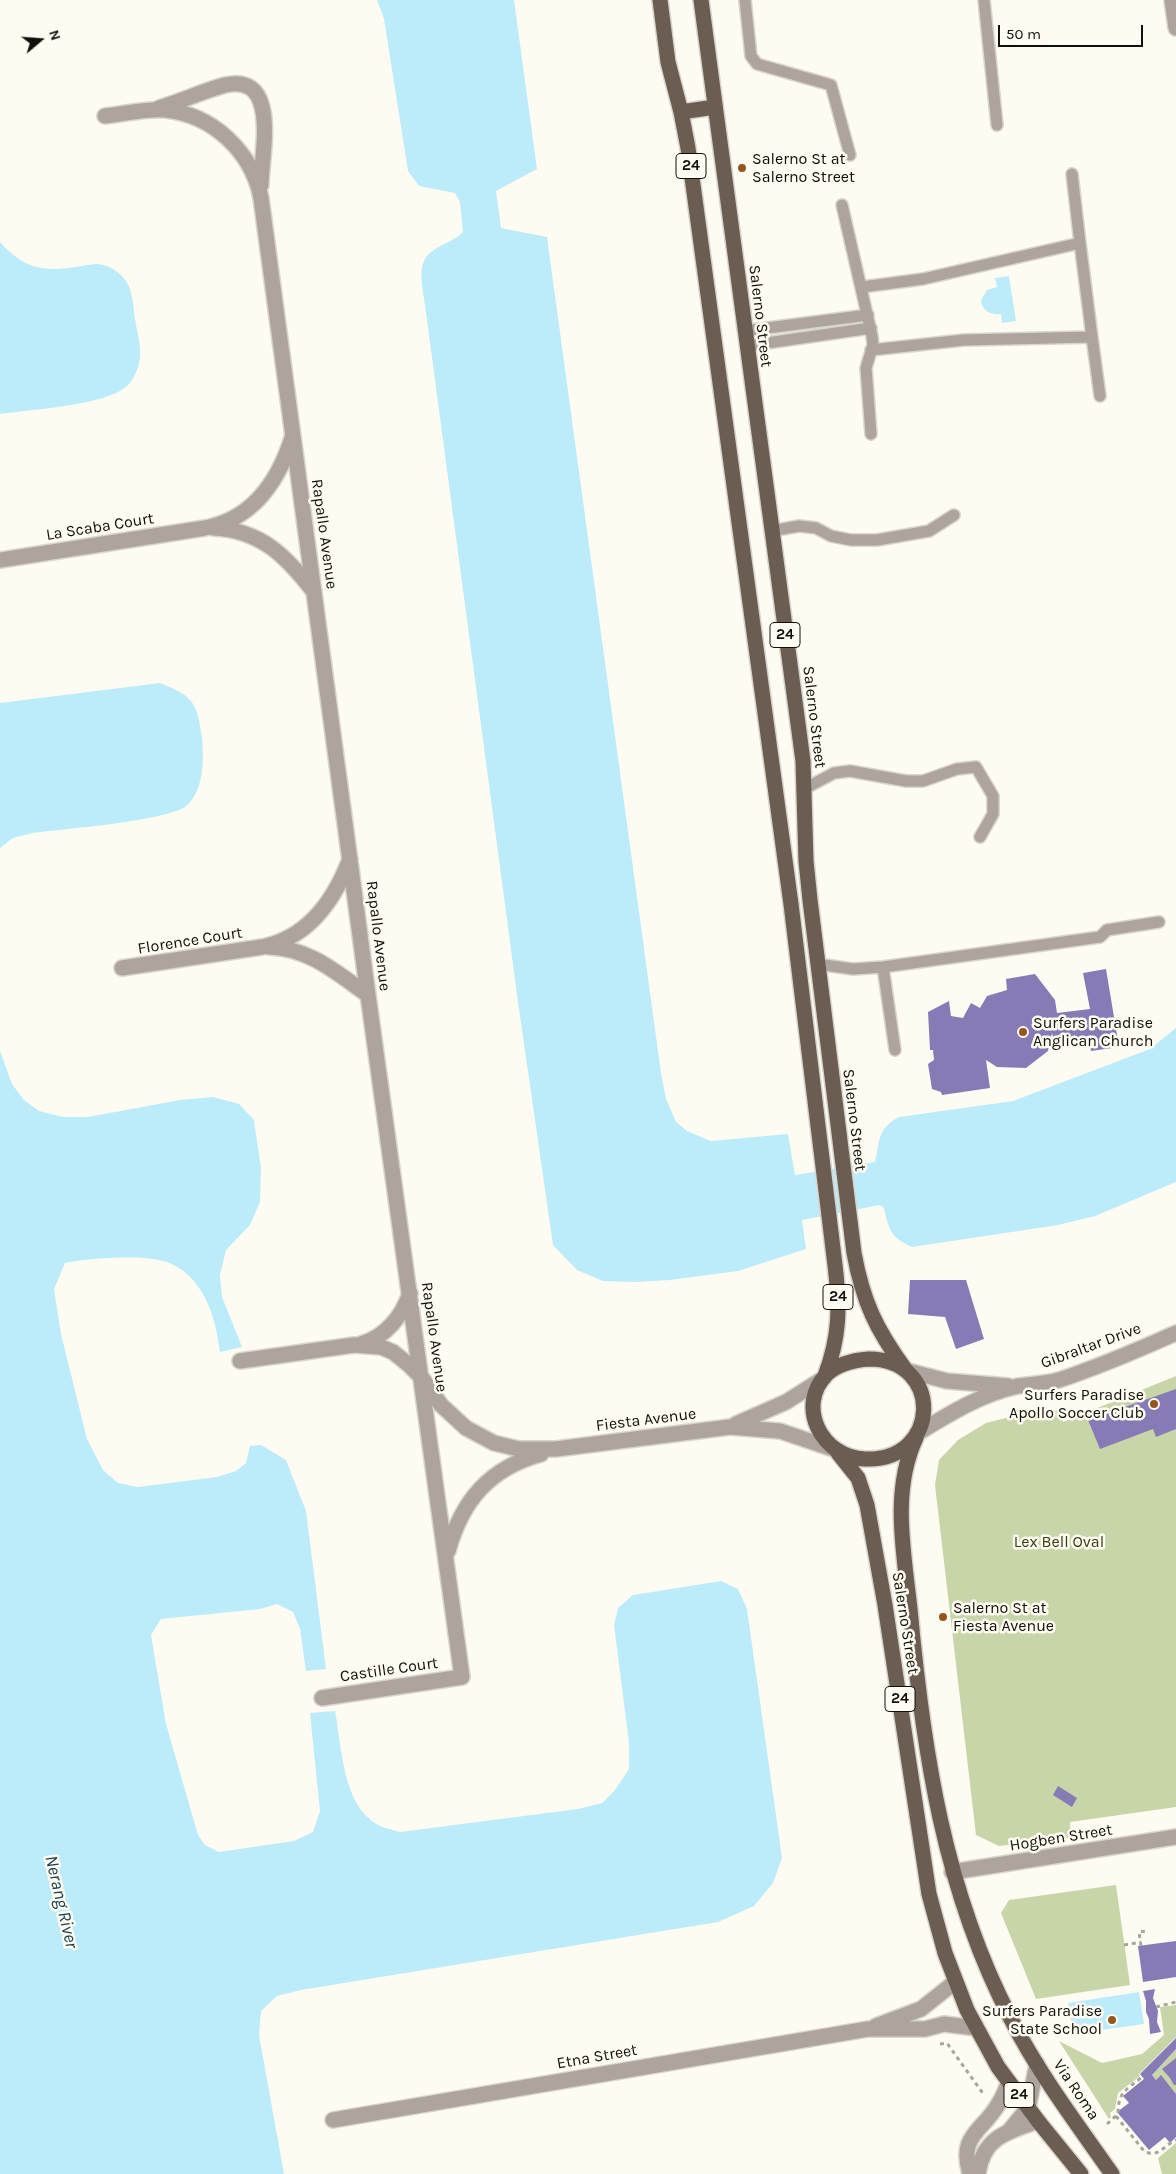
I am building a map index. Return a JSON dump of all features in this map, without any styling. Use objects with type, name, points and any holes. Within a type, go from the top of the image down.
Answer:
[{"type":"main road","name":"24","points":[[660,0],[668,62],[682,112],[688,148],[799,966],[829,1217],[839,1322],[836,1345],[825,1377],[815,1396],[814,1410],[820,1432],[836,1451]]},
{"type":"main road","name":"Salerno Street","points":[[701,0],[802,753],[806,861],[848,1213],[857,1270],[870,1313],[880,1333],[906,1370]]},
{"type":"main road","points":[[682,112],[715,107]]},
{"type":"main road","points":[[799,966],[817,964]]},
{"type":"main road","points":[[825,1377],[842,1365],[870,1359],[889,1361],[906,1370]]},
{"type":"main road","name":"24","points":[[906,1370],[917,1383],[924,1400],[924,1416],[917,1436]]},
{"type":"main road","points":[[836,1451],[863,1459],[884,1458],[902,1450],[917,1436]]},
{"type":"main road","name":"Salerno Street","points":[[917,1436],[904,1470],[902,1524],[913,1650],[928,1757],[939,1817],[952,1872],[965,1913]]},
{"type":"main road","name":"Salerno Street","points":[[836,1451],[858,1478],[868,1505],[886,1605],[929,1894],[955,1982]]},
{"type":"main road","name":"Via Roma","points":[[965,1913],[1010,2018],[1037,2064],[1112,2174]]},
{"type":"main road","name":"24","points":[[955,1982],[976,2028],[1009,2082],[1080,2174]]},
{"type":"street","points":[[1172,0],[1176,28]]},
{"type":"street","name":"Rapallo Avenue","points":[[148,110],[227,85],[241,85],[252,90],[260,99],[264,111],[261,198]]},
{"type":"street","name":"Rapallo Avenue","points":[[105,116],[148,110],[166,110],[186,114],[208,124],[239,149],[258,184],[315,593],[368,995],[447,1556],[462,1678]]},
{"type":"street","name":"La Scaba Court","points":[[0,560],[205,528],[229,521],[263,495],[282,466],[293,434]]},
{"type":"street","name":"La Scaba Court","points":[[205,528],[231,530],[253,537],[266,544],[291,564],[315,593]]},
{"type":"street","name":"Florence Court","points":[[122,968],[262,947],[291,937],[318,916],[334,894],[350,858]]},
{"type":"street","name":"Florence Court","points":[[262,947],[295,950],[318,960],[368,995]]},
{"type":"street","points":[[240,1361],[354,1345],[372,1340],[386,1330],[400,1314],[410,1293]]},
{"type":"street","name":"Gibraltar Drive","points":[[917,1436],[959,1408],[1016,1386],[1061,1379],[1176,1333]]},
{"type":"street","name":"Fiesta Avenue","points":[[354,1345],[374,1346],[393,1352],[422,1378],[452,1416],[466,1428],[484,1438],[519,1449],[535,1451],[567,1448],[730,1427],[780,1431],[836,1451]]},
{"type":"street","name":"Gibraltar Drive","points":[[906,1370],[947,1381],[1016,1386]]},
{"type":"street","name":"Fiesta Avenue","points":[[730,1427],[786,1402],[825,1377]]},
{"type":"street","name":"Fiesta Avenue","points":[[447,1556],[460,1517],[470,1501],[486,1483],[525,1459],[567,1448]]},
{"type":"street","name":"Castille Court","points":[[322,1698],[462,1678]]},
{"type":"street","name":"Hogben Street","points":[[952,1872],[1176,1837]]},
{"type":"street","name":"Etna Street","points":[[868,2029],[921,2009],[955,1982]]},
{"type":"street","name":"Etna Street","points":[[332,2120],[868,2029],[925,2029],[944,2024],[976,2028]]},
{"type":"street","points":[[1008,2131],[1028,2108],[1037,2064]]},
{"type":"street","points":[[970,2174],[966,2162],[966,2146],[999,2104],[1009,2082]]},
{"type":"street","points":[[978,2174],[980,2160],[992,2141],[1008,2131],[1038,2121]]},
{"type":"lane","points":[[745,0],[752,56],[757,64],[831,85],[850,155]]},
{"type":"lane","points":[[984,0],[997,125]]},
{"type":"lane","points":[[1072,174],[1100,396]]},
{"type":"lane","points":[[842,205],[873,341],[866,368],[871,434]]},
{"type":"lane","points":[[862,287],[923,279],[1080,244]]},
{"type":"lane","points":[[745,338],[868,315]]},
{"type":"lane","points":[[745,338],[871,328]]},
{"type":"lane","points":[[871,350],[964,340],[1092,337]]},
{"type":"lane","points":[[771,531],[799,526],[816,528],[831,536],[850,540],[877,540],[929,531],[954,515]]},
{"type":"lane","points":[[804,789],[834,773],[850,770],[906,782],[923,781],[957,769],[976,767],[993,796],[993,814],[980,837]]},
{"type":"lane","points":[[817,964],[853,969],[883,967],[1100,937],[1107,930],[1159,922]]},
{"type":"lane","points":[[883,967],[895,1050]]},
{"type":"path","points":[[1124,1945],[1141,1944],[1139,1932],[1148,1931]]},
{"type":"path","points":[[1156,2007],[1176,2002]]},
{"type":"path","points":[[939,2044],[948,2043],[989,2103]]},
{"type":"path","points":[[1107,2124],[1118,2114],[1120,2094],[1142,2077]]},
{"type":"path","points":[[1116,2116],[1144,2151],[1149,2154],[1155,2155],[1176,2140]]},
{"type":"green space","name":"Lex Bell Oval","points":[[1176,1376],[1176,1807],[1070,1822],[1071,1837],[999,1846],[976,1835],[935,1485],[939,1460],[958,1440],[986,1423],[1014,1416],[1059,1410],[1063,1422]]},
{"type":"green space","points":[[1116,1885],[1130,1985],[1036,1999],[1001,1913],[1009,1900]]},
{"type":"green space","points":[[1176,2005],[1176,2037],[1139,2074],[1140,2076],[1118,2093],[1115,2109],[1110,2113],[1111,2117],[1109,2119],[1059,2041],[1102,2063],[1142,2054],[1164,2035],[1160,2007]]},
{"type":"green space","points":[[1176,2049],[1176,2094],[1161,2076],[1156,2080],[1152,2075]]},
{"type":"green space","points":[[1176,2143],[1176,2174],[1162,2174],[1158,2158]]},
{"type":"water","points":[[377,0],[514,0],[537,169],[496,191],[501,228],[547,237],[661,1073],[666,1099],[676,1122],[687,1131],[711,1141],[788,1134],[795,1175],[875,1162],[883,1131],[892,1121],[899,1117],[1013,1101],[1150,1049],[1176,1028],[1176,1182],[1095,1216],[1058,1225],[912,1247],[895,1236],[887,1222],[884,1208],[880,1205],[802,1220],[806,1249],[738,1271],[670,1280],[603,1281],[577,1270],[553,1245],[518,1002],[422,284],[422,270],[426,258],[434,250],[463,232],[460,202],[455,193],[419,186],[408,171],[384,19]]},
{"type":"water","points":[[0,242],[19,259],[37,267],[57,269],[100,264],[111,268],[124,278],[132,296],[140,352],[138,368],[128,385],[118,392],[87,402],[0,414]]},
{"type":"water","points":[[1009,276],[1016,321],[1002,323],[1001,314],[987,312],[981,300],[987,290],[997,287],[995,278]]},
{"type":"water","points":[[160,683],[187,697],[192,702],[198,716],[202,738],[203,765],[200,784],[192,800],[186,806],[159,816],[114,824],[33,833],[13,838],[0,848],[0,703]]},
{"type":"water","name":"Nerang River","points":[[0,1051],[12,1084],[24,1100],[39,1111],[63,1117],[88,1117],[180,1100],[213,1097],[239,1104],[254,1120],[261,1168],[260,1202],[250,1225],[226,1250],[220,1275],[222,1297],[242,1347],[220,1352],[212,1314],[201,1290],[183,1271],[172,1264],[150,1258],[119,1257],[65,1263],[54,1289],[61,1334],[87,1439],[103,1470],[118,1483],[138,1487],[217,1477],[236,1471],[246,1463],[250,1446],[261,1445],[286,1460],[306,1511],[326,1669],[306,1671],[300,1629],[293,1612],[277,1604],[260,1609],[161,1619],[151,1635],[166,1724],[198,1835],[205,1845],[219,1852],[294,1841],[313,1832],[320,1811],[310,1713],[335,1711],[342,1758],[350,1790],[366,1816],[378,1825],[386,1828],[400,1832],[578,1809],[602,1803],[615,1790],[629,1769],[629,1743],[614,1625],[618,1608],[633,1595],[721,1581],[738,1589],[747,1609],[782,1858],[773,1883],[754,1906],[718,1922],[301,1990],[277,1996],[261,2011],[259,2035],[284,2174],[0,2174]]},
{"type":"water","points":[[1139,1992],[1144,2024],[1073,2034],[1068,2003]]},
{"type":"building","name":"Surfers Paradise Anglican Church","points":[[1106,969],[1119,1047],[1091,1051],[1090,1043],[1056,1048],[1052,1033],[1048,1051],[1026,1068],[997,1067],[986,1060],[990,1088],[942,1095],[941,1092],[932,1089],[928,1064],[934,1060],[933,1050],[930,1050],[928,1012],[949,1001],[951,1016],[963,1018],[971,1003],[980,1008],[987,996],[1007,990],[1006,979],[1035,974],[1055,1000],[1057,1013],[1090,1009],[1083,973]]},
{"type":"building","points":[[910,1280],[966,1280],[984,1339],[956,1349],[945,1317],[908,1314]]},
{"type":"building","name":"Surfers Paradise Apollo Soccer Club","points":[[1176,1389],[1176,1429],[1156,1437],[1153,1429],[1100,1449],[1088,1420]]},
{"type":"building","points":[[1058,1786],[1077,1798],[1072,1807],[1053,1795]]},
{"type":"building","points":[[1176,1941],[1176,1977],[1143,1982],[1138,1946]]},
{"type":"building","points":[[1155,1989],[1153,1998],[1158,2011],[1157,2022],[1161,2032],[1150,2034],[1143,1991]]},
{"type":"building","points":[[1176,2038],[1176,2049],[1152,2075],[1156,2080],[1161,2075],[1176,2094],[1176,2137],[1170,2143],[1165,2137],[1149,2150],[1117,2112],[1129,2103],[1123,2096],[1144,2079],[1140,2074]]},
{"type":"building","points":[[1176,2058],[1176,2085],[1174,2085],[1162,2069]]},
{"type":"place","name":"Salerno St at Salerno Street","points":[[742,168]]},
{"type":"place","name":"Surfers Paradise Anglican Church","points":[[1023,1032]]},
{"type":"place","name":"Surfers Paradise Apollo Soccer Club","points":[[1154,1404]]},
{"type":"place","name":"Salerno St at Fiesta Avenue","points":[[943,1617]]},
{"type":"place","name":"Surfers Paradise State School","points":[[1112,2020]]}]
